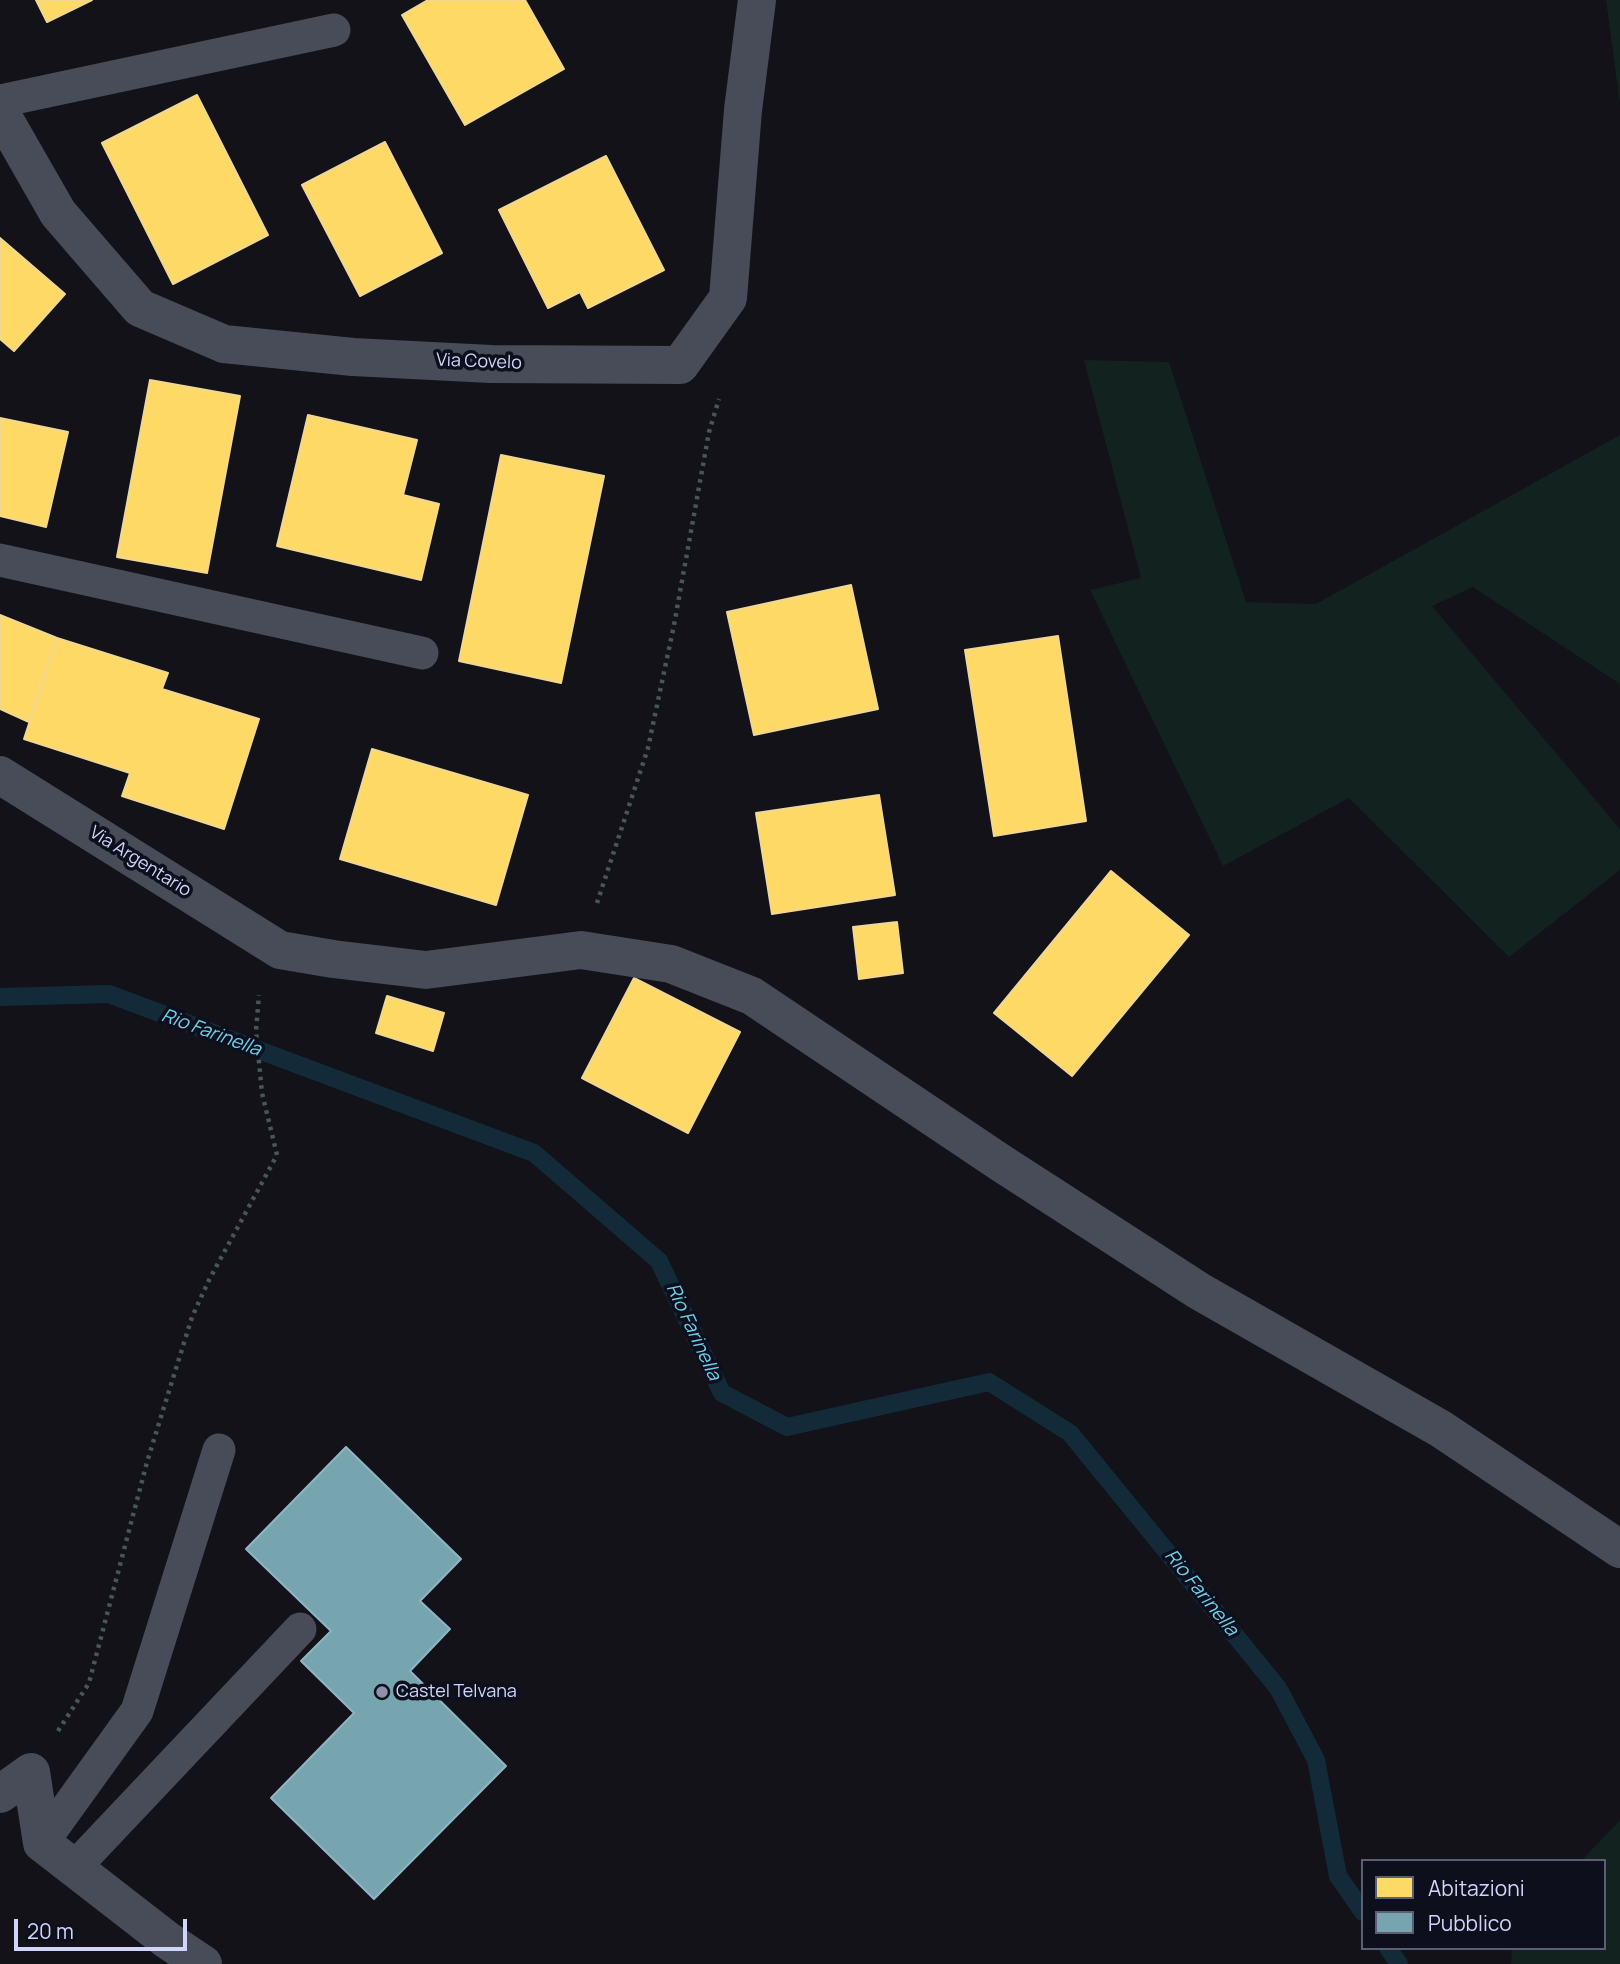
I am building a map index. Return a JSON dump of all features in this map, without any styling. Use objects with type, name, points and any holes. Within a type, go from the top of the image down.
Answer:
[{"type":"street","name":"Via Covelo","points":[[0,120],[7,124],[58,213],[141,308],[224,344],[353,357],[491,364],[680,365],[728,298],[743,110],[757,0]]},
{"type":"street","name":"Via Argentario","points":[[6,784],[280,950],[426,970],[581,950]]},
{"type":"street","points":[[581,950],[671,964],[752,996],[1001,1163],[1199,1291],[1441,1429],[1620,1549]]},
{"type":"street","points":[[0,1794],[31,1772],[42,1843],[171,1952],[202,1964]]},
{"type":"lane","points":[[0,101],[334,30]]},
{"type":"lane","points":[[0,560],[422,653]]},
{"type":"lane","points":[[42,1843],[137,1711],[219,1450]]},
{"type":"lane","points":[[74,1868],[300,1629]]},
{"type":"path","points":[[581,950],[648,748],[674,625],[709,432],[720,395]]},
{"type":"path","points":[[31,1772],[89,1683],[146,1462],[192,1317],[209,1280],[277,1155],[262,1093],[256,1031],[257,1006]]},
{"type":"shaded area","points":[[1606,0],[1620,0],[1620,104]]},
{"type":"shaded area","points":[[1084,360],[1169,362],[1246,602],[1316,604],[1620,435],[1620,684],[1473,587],[1432,606],[1620,829],[1620,870],[1509,957],[1349,798],[1223,866],[1090,590],[1141,578]]},
{"type":"shaded area","points":[[1620,1820],[1620,1964],[1511,1964],[1512,1950],[1606,1950],[1606,1859],[1583,1859]]},
{"type":"building: Abitazioni","points":[[36,0],[92,0],[47,22]]},
{"type":"building: Abitazioni","points":[[428,0],[525,0],[564,69],[465,125],[402,15]]},
{"type":"building: Abitazioni","points":[[197,95],[268,235],[173,284],[102,143]]},
{"type":"building: Abitazioni","points":[[385,142],[442,253],[360,296],[302,185]]},
{"type":"building: Abitazioni","points":[[606,156],[664,270],[588,308],[580,292],[548,308],[499,210]]},
{"type":"building: Abitazioni","points":[[0,238],[65,294],[14,351],[0,339]]},
{"type":"building: Abitazioni","points":[[150,380],[240,396],[207,573],[117,557]]},
{"type":"building: Abitazioni","points":[[308,415],[417,440],[403,495],[439,504],[421,580],[277,546]]},
{"type":"building: Abitazioni","points":[[0,418],[68,432],[46,527],[0,516]]},
{"type":"building: Abitazioni","points":[[501,455],[604,476],[561,683],[459,661]]},
{"type":"building: Abitazioni","points":[[851,585],[878,709],[754,735],[727,612]]},
{"type":"building: Abitazioni","points":[[0,615],[57,638],[29,722],[0,709]]},
{"type":"building: Abitazioni","points":[[1058,636],[1086,821],[994,836],[965,650]]},
{"type":"building: Abitazioni","points":[[57,638],[168,673],[162,689],[259,719],[224,829],[122,796],[130,773],[24,739]]},
{"type":"building: Abitazioni","points":[[372,749],[528,795],[496,905],[340,859]]},
{"type":"building: Abitazioni","points":[[879,795],[895,895],[772,914],[756,813]]},
{"type":"building: Abitazioni","points":[[1111,871],[1189,935],[1072,1076],[994,1013]]},
{"type":"building: Abitazioni","points":[[897,922],[903,973],[859,979],[853,927]]},
{"type":"building: Abitazioni","points":[[634,978],[740,1032],[688,1133],[582,1078]]},
{"type":"building: Abitazioni","points":[[387,996],[444,1013],[433,1051],[376,1033]]},
{"type":"building: Pubblico","name":"Castel Telvana","points":[[346,1447],[461,1559],[420,1601],[450,1629],[410,1671],[506,1766],[374,1899],[271,1798],[354,1713],[301,1661],[331,1631],[246,1549]]},
{"type":"waterway","name":"Rio Farinella","points":[[0,997],[109,994],[534,1153],[659,1261],[722,1393],[787,1427],[989,1382],[1070,1433],[1278,1688],[1316,1760],[1338,1876],[1361,1909]]},
{"type":"waterway","name":"Rio Farinella","points":[[1389,1950],[1399,1964]]},
{"type":"place","name":"Castel Telvana","points":[[382,1692]]}]
